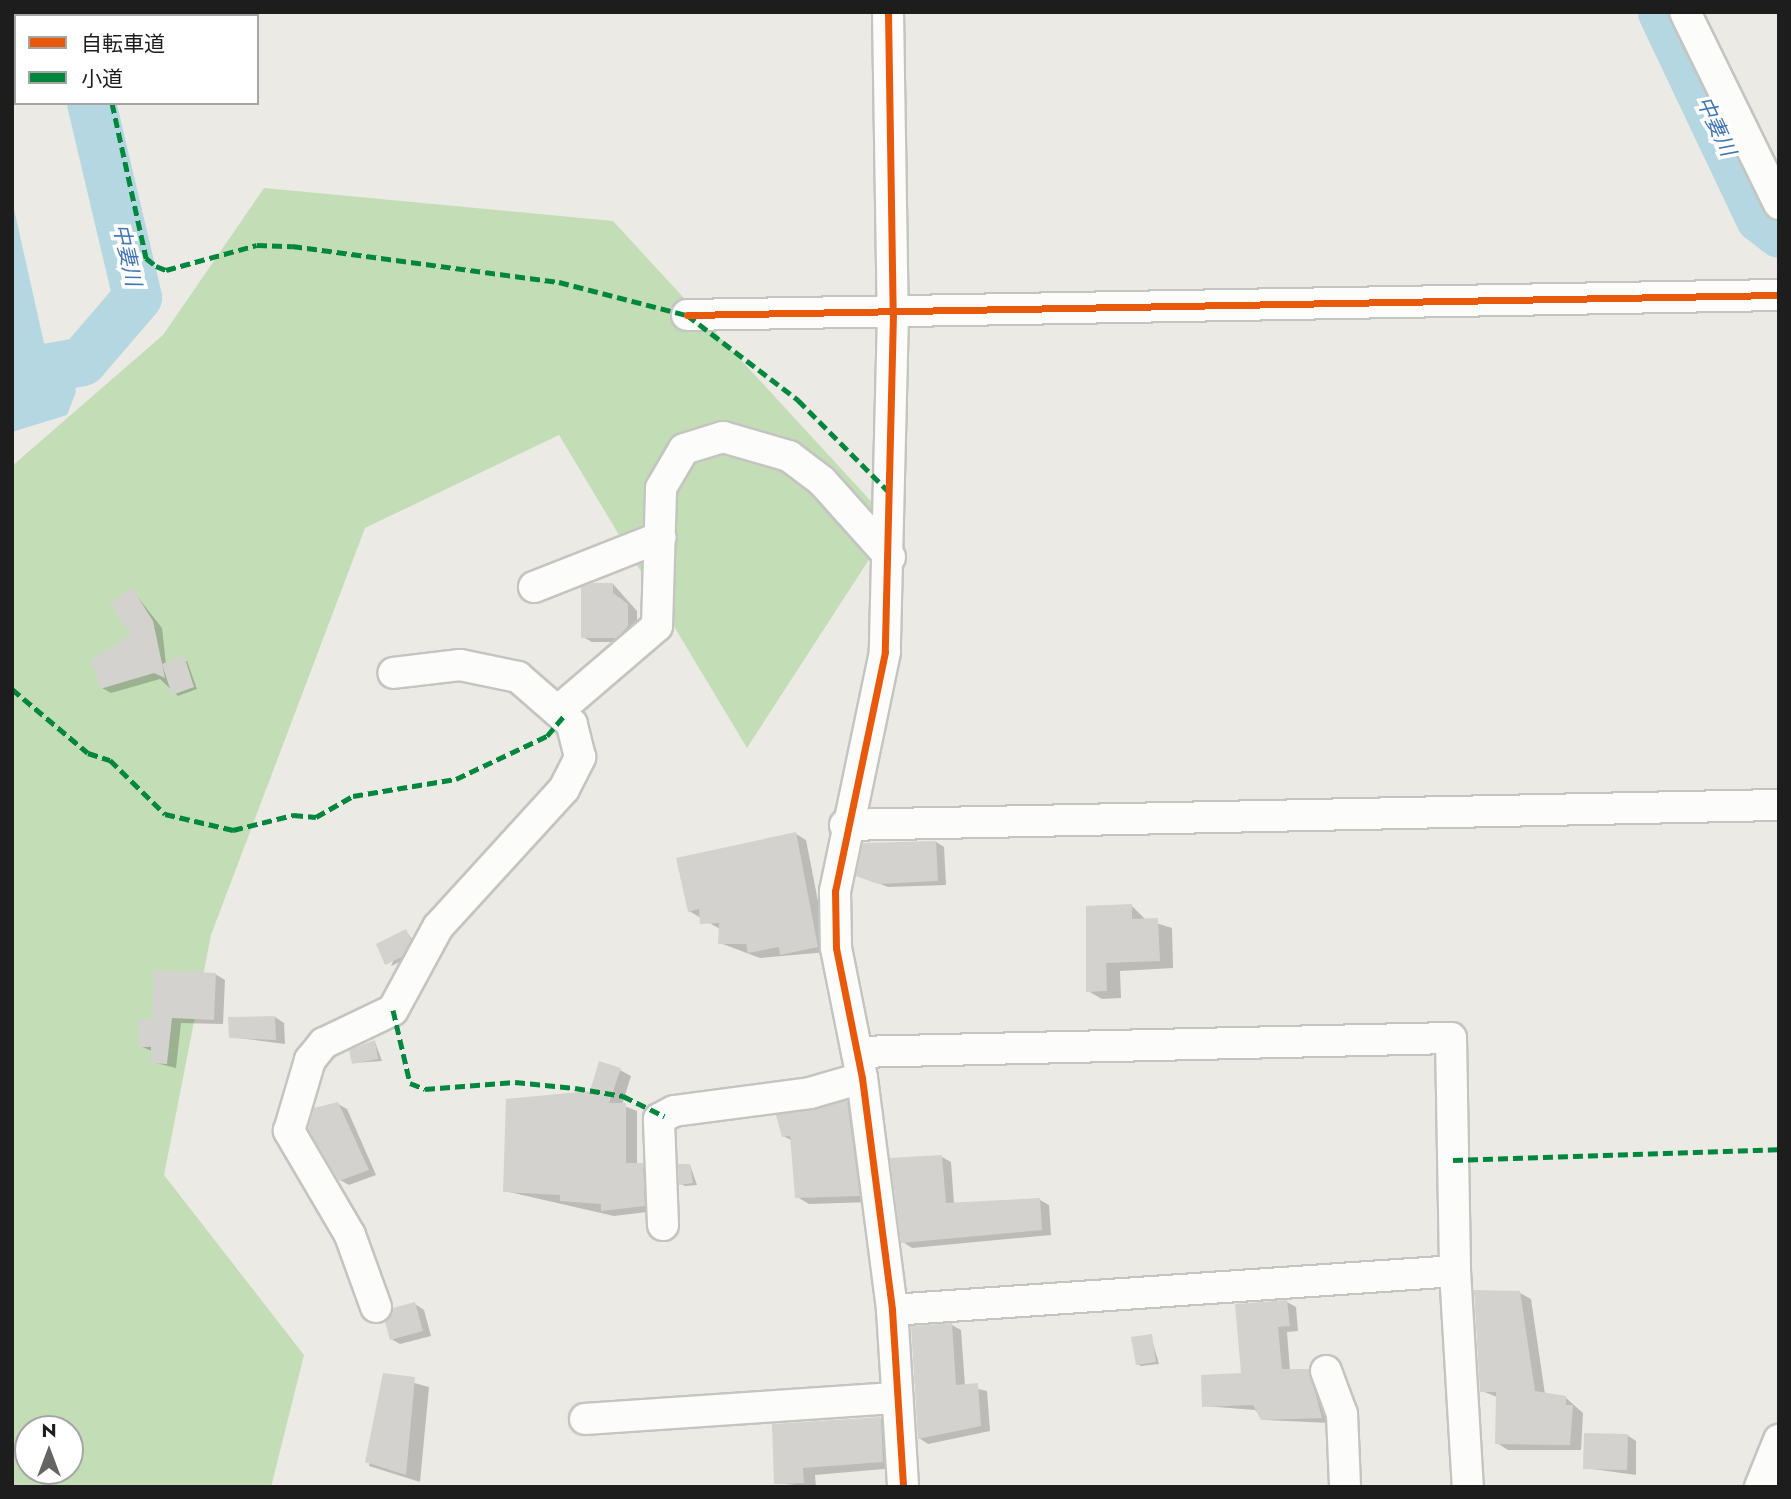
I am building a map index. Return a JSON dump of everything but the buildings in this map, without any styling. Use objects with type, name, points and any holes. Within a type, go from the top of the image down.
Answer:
[{"type":"street","points":[[888,12],[893,314],[890,556],[885,652],[845,825],[835,891],[836,948],[859,1065],[892,1310],[903,1487]]},
{"type":"street","points":[[1685,12],[1779,204]]},
{"type":"street","points":[[687,315],[893,314],[1779,295]]},
{"type":"street","points":[[559,710],[657,626],[667,469],[684,449],[723,437],[789,456],[822,481],[890,556]]},
{"type":"street","points":[[534,587],[661,537]]},
{"type":"street","points":[[376,1307],[350,1235],[287,1122],[310,1060],[324,1043],[393,1010],[438,927],[564,789],[580,757],[572,724],[518,677],[485,666],[393,673]]},
{"type":"street","points":[[845,825],[1779,804]]},
{"type":"street","points":[[663,1226],[659,1119],[674,1111],[810,1093],[859,1065],[1451,1038],[1455,1271],[1468,1487]]},
{"type":"street","points":[[892,1310],[1455,1271]]},
{"type":"street","points":[[1326,1371],[1342,1414],[1345,1487]]},
{"type":"street","points":[[585,1419],[897,1398]]},
{"type":"street","points":[[1760,1487],[1779,1440]]},
{"type":"green space","points":[[264,188],[613,221],[892,524],[747,748],[559,435],[365,528],[211,935],[164,1175],[304,1355],[271,1487],[12,1487],[12,466],[163,335]]},
{"type":"water","points":[[12,200],[46,352],[73,374],[76,392],[67,415],[12,432]]},
{"type":"waterway","name":"中妻川","points":[[1662,12],[1760,218],[1779,233]]},
{"type":"waterway","name":"中妻川","points":[[12,374],[82,361],[137,297],[91,105]]},
{"type":"marked path","points":[[112,105],[146,258],[156,266],[166,270],[257,245],[292,246],[559,282],[687,315],[798,400],[889,492]]},
{"type":"marked path","points":[[12,689],[88,753],[110,760],[165,814],[233,830],[293,815],[316,817],[353,796],[456,779],[547,736],[564,716]]},
{"type":"marked path","points":[[393,1010],[410,1083],[425,1089],[515,1082],[575,1088],[623,1096],[664,1116]]},
{"type":"marked path","points":[[1453,1160],[1779,1149]]},
{"type":"cycle path","points":[[888,12],[893,314],[885,652],[835,891],[836,948],[862,1078],[892,1310],[903,1487]]},
{"type":"cycle path","points":[[687,315],[1779,295]]}]
